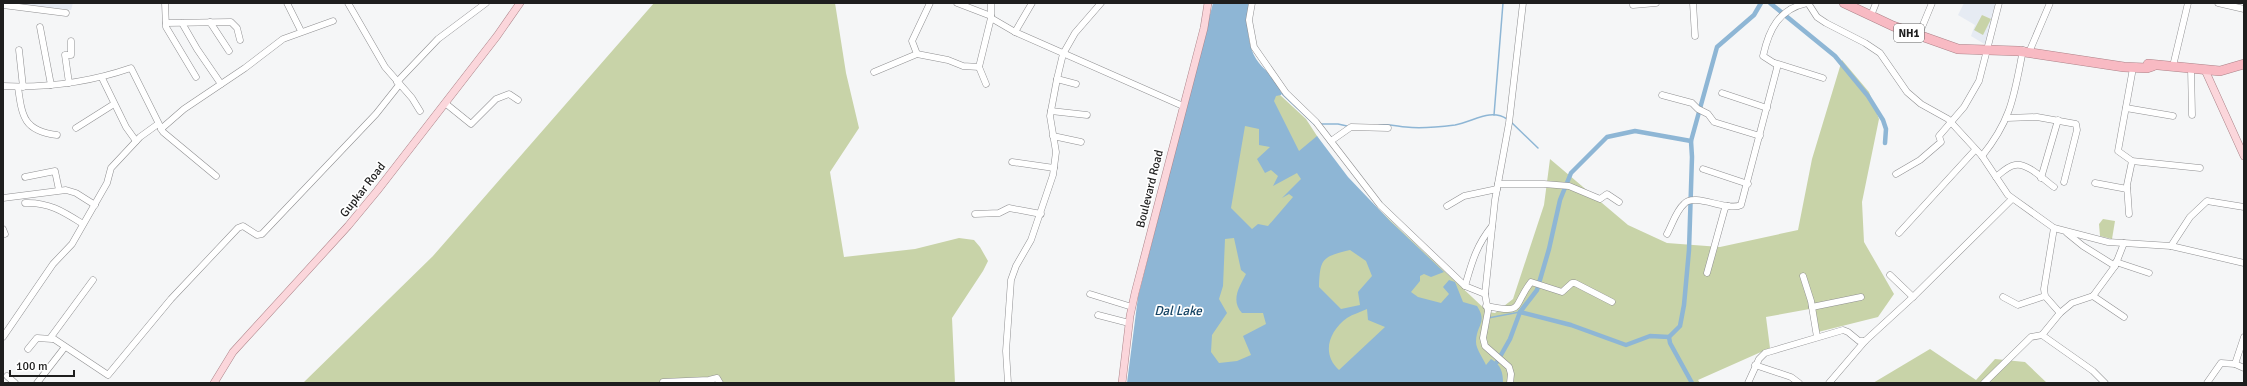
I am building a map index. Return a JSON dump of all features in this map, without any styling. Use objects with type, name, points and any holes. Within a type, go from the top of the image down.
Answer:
[{"type":"highway","name":"NH1","points":[[1844,3],[1875,19],[1942,45],[1958,49],[2024,50],[2153,66],[2174,66],[2205,70],[2225,71],[2244,64]]},
{"type":"highway","name":"NH1","points":[[1853,3],[1872,13],[1920,32],[1982,50]]},
{"type":"highway","name":"NH1","points":[[2024,50],[2134,68],[2147,68],[2153,66]]},
{"type":"main road","name":"Gupkar Road","points":[[214,383],[233,352],[348,226],[497,36],[520,3]]},
{"type":"main road","name":"Boulevard Road","points":[[1122,383],[1132,307],[1208,3]]},
{"type":"main road","points":[[2205,70],[2244,156]]},
{"type":"street","points":[[165,3],[166,23],[170,36],[196,77]]},
{"type":"street","points":[[287,3],[301,31]]},
{"type":"street","points":[[348,3],[381,61],[412,98],[420,111]]},
{"type":"street","points":[[28,349],[37,338],[52,339],[105,373],[109,374],[144,330],[238,228],[243,226],[257,235],[262,234],[376,114],[398,83],[438,39],[486,3]]},
{"type":"street","points":[[917,54],[912,41],[930,3]]},
{"type":"street","points":[[957,3],[991,17],[1015,32],[1063,54],[1183,106]]},
{"type":"street","points":[[986,84],[979,67],[991,17],[991,3]]},
{"type":"street","points":[[1015,32],[1032,3]]},
{"type":"street","points":[[1008,383],[1006,351],[1011,280],[1016,266],[1032,240],[1042,214],[1054,168],[1056,152],[1053,136],[1052,111],[1063,54],[1075,33],[1101,3]]},
{"type":"street","points":[[1252,3],[1250,20],[1252,42],[1256,52],[1286,93],[1316,122],[1380,204],[1465,286],[1485,294]]},
{"type":"street","points":[[1510,383],[1511,370],[1483,343],[1487,322],[1485,294],[1492,226],[1497,186],[1509,120],[1523,3]]},
{"type":"street","points":[[1633,5],[1656,3]]},
{"type":"street","points":[[1693,3],[1695,36]]},
{"type":"street","points":[[1823,78],[1775,64],[1763,56],[1771,28],[1787,10],[1807,3],[1816,17],[1826,24],[1877,50],[1907,92],[1921,104],[1941,114],[1952,123],[1982,156],[2004,191],[2012,199],[2054,228],[2066,232],[2124,243],[2171,246],[2244,263]]},
{"type":"street","points":[[1872,13],[1876,3]]},
{"type":"street","points":[[1920,32],[1932,3]]},
{"type":"street","points":[[1896,174],[1920,160],[1940,143],[1939,137],[1952,123],[1979,81],[1982,50],[1999,3]]},
{"type":"street","points":[[1982,156],[1996,139],[2007,118],[2014,99],[2024,50],[2050,3]]},
{"type":"street","points":[[2174,66],[2188,3]]},
{"type":"street","points":[[2218,3],[2244,9]]},
{"type":"street","points":[[3,5],[66,13]]},
{"type":"street","points":[[4,335],[53,264],[68,250],[107,183],[111,168],[136,142],[221,84],[283,39],[301,31],[333,21]]},
{"type":"street","points":[[210,22],[229,51]]},
{"type":"street","points":[[166,23],[233,23],[240,40]]},
{"type":"street","points":[[182,23],[197,49],[221,84]]},
{"type":"street","points":[[40,28],[51,85]]},
{"type":"street","points":[[69,83],[65,55],[71,55],[71,41]]},
{"type":"street","points":[[19,50],[23,114],[31,126],[41,133],[57,135]]},
{"type":"street","points":[[874,72],[917,54],[948,60],[963,66],[979,67]]},
{"type":"street","points":[[1667,234],[1682,207],[1689,201],[1728,206],[1741,205],[1748,184],[1777,68],[1775,64]]},
{"type":"street","points":[[3,86],[21,87],[69,83],[102,78],[131,68],[165,135],[216,176]]},
{"type":"street","points":[[2134,68],[2118,151],[2132,161],[2200,168]]},
{"type":"street","points":[[2191,68],[2192,115]]},
{"type":"street","points":[[102,78],[114,104],[136,142]]},
{"type":"street","points":[[1057,79],[1076,84]]},
{"type":"street","points":[[1722,93],[1767,108]]},
{"type":"street","points":[[445,103],[471,124],[499,96],[509,94],[518,100]]},
{"type":"street","points":[[1662,95],[1690,102],[1702,112],[1708,114],[1714,122],[1760,136]]},
{"type":"street","points":[[76,128],[114,104]]},
{"type":"street","points":[[2126,108],[2173,116]]},
{"type":"street","points":[[1052,111],[1087,115]]},
{"type":"street","points":[[2007,118],[2037,117],[2073,122],[2078,127],[2064,182]]},
{"type":"street","points":[[2042,178],[2058,120]]},
{"type":"street","points":[[1331,142],[1351,127],[1388,128]]},
{"type":"street","points":[[1053,136],[1081,142]]},
{"type":"street","points":[[1899,234],[1975,150]]},
{"type":"street","points":[[2129,214],[2127,189],[2132,161]]},
{"type":"street","points":[[1012,162],[1054,168]]},
{"type":"street","points":[[1996,177],[2008,167],[2017,164],[2025,167],[2054,187]]},
{"type":"street","points":[[1703,169],[1748,184]]},
{"type":"street","points":[[25,178],[55,171],[59,190]]},
{"type":"street","points":[[2096,183],[2127,189]]},
{"type":"street","points":[[1447,206],[1464,196],[1497,186],[1544,184],[1569,186],[1600,199],[1607,194],[1619,202]]},
{"type":"street","points":[[3,198],[59,190],[76,193],[95,205]]},
{"type":"street","points":[[1830,383],[1864,341],[1913,297],[2012,199]]},
{"type":"street","points":[[2171,246],[2190,217],[2207,201],[2244,207]]},
{"type":"street","points":[[25,204],[42,203],[51,206],[83,224]]},
{"type":"street","points":[[1707,273],[1725,208],[1728,206]]},
{"type":"street","points":[[975,214],[999,213],[1009,208],[1042,214]]},
{"type":"street","points":[[1465,286],[1480,241],[1492,226]]},
{"type":"street","points":[[2054,228],[2045,283],[2045,296],[2060,313]]},
{"type":"street","points":[[2066,232],[2083,246],[2116,264],[2149,273]]},
{"type":"street","points":[[1984,383],[2031,337],[2042,335],[2060,313],[2072,303],[2093,296],[2116,264],[2124,243]]},
{"type":"street","points":[[1890,275],[1913,297]]},
{"type":"street","points":[[1803,276],[1812,306],[1817,337]]},
{"type":"street","points":[[52,339],[53,334],[93,280]]},
{"type":"street","points":[[1487,308],[1506,310],[1513,309],[1532,282],[1563,292],[1572,283],[1575,283],[1612,302]]},
{"type":"street","points":[[1090,294],[1132,307]]},
{"type":"street","points":[[2003,297],[2018,305],[2045,296]]},
{"type":"street","points":[[2093,296],[2124,317]]},
{"type":"street","points":[[1812,306],[1861,297]]},
{"type":"street","points":[[1098,315],[1129,323]]},
{"type":"street","points":[[1748,383],[1756,365],[1765,353],[1843,330],[1859,341],[1864,341]]},
{"type":"street","points":[[2042,335],[2093,371],[2105,383]]},
{"type":"street","points":[[2235,364],[2244,337]]},
{"type":"street","points":[[37,383],[64,347]]},
{"type":"street","points":[[2207,383],[2219,363],[2235,364],[2244,368]]},
{"type":"street","points":[[1756,365],[1791,377],[1798,383]]},
{"type":"street","points":[[7,376],[15,383]]},
{"type":"street","points":[[663,382],[709,380],[717,378],[720,383]]},
{"type":"shaded area","points":[[7,3],[73,3],[71,10]]},
{"type":"shaded area","points":[[1964,3],[1997,3],[1986,45],[1971,36],[1975,25],[1958,15]]},
{"type":"green space","points":[[654,3],[835,3],[846,73],[859,128],[830,172],[844,257],[915,249],[959,238],[974,240],[988,261],[952,318],[955,383],[303,383],[433,256]]},
{"type":"green space","points":[[1982,15],[1991,19],[1983,35],[1974,30]]},
{"type":"green space","points":[[1229,48],[1306,119],[1343,176],[1488,312],[1495,313],[1513,299],[1544,205],[1550,159],[1628,225],[1667,243],[1720,247],[1798,230],[1812,159],[1842,60],[1869,92],[1879,119],[1862,202],[1864,242],[1894,294],[1878,317],[1818,332],[1815,308],[1766,317],[1770,348],[1698,380],[1700,383],[1174,383]]},
{"type":"green space","points":[[2103,219],[2115,221],[2112,239],[2100,236],[2099,224]]},
{"type":"green space","points":[[1930,349],[1976,380],[1995,359],[2025,362],[2047,383],[1873,383]]},
{"type":"water","name":"Dal Lake","points":[[1213,3],[1250,3],[1248,34],[1252,50],[1259,63],[1273,78],[1281,90],[1281,95],[1276,96],[1274,101],[1299,151],[1317,136],[1348,177],[1390,221],[1444,272],[1431,277],[1424,274],[1420,276],[1420,281],[1411,292],[1418,297],[1441,303],[1449,294],[1443,287],[1449,280],[1455,282],[1463,302],[1477,306],[1482,320],[1476,336],[1477,348],[1486,365],[1491,359],[1499,366],[1503,375],[1503,383],[1127,383],[1138,297]],"holes":[[[1245,126],[1259,129],[1259,145],[1270,147],[1257,159],[1265,173],[1271,170],[1278,176],[1273,186],[1297,173],[1301,179],[1282,198],[1289,194],[1293,197],[1268,226],[1258,224],[1252,229],[1231,208]],[[1234,238],[1241,270],[1246,274],[1237,293],[1236,298],[1238,308],[1242,313],[1263,313],[1266,324],[1243,336],[1251,355],[1237,361],[1219,363],[1211,352],[1212,335],[1227,313],[1219,299],[1223,286],[1225,239]],[[1350,250],[1366,261],[1372,276],[1358,292],[1360,305],[1341,309],[1319,287],[1320,270],[1322,264],[1324,260],[1333,255]],[[1367,309],[1368,320],[1385,327],[1339,370],[1333,364],[1330,357],[1330,343],[1336,329],[1341,323],[1352,315]]]},
{"type":"waterway","points":[[1494,115],[1503,3]]},
{"type":"waterway","points":[[1692,383],[1670,343],[1669,337],[1680,326],[1684,305],[1689,250],[1692,157],[1691,141],[1717,47],[1754,15],[1761,3]]},
{"type":"waterway","points":[[1770,3],[1835,56],[1868,96],[1883,120],[1886,129],[1885,143]]},
{"type":"waterway","points":[[1280,92],[1315,125]]},
{"type":"waterway","points":[[1379,125],[1430,128],[1455,125],[1488,115],[1501,116],[1507,119]]},
{"type":"waterway","points":[[1510,121],[1538,148]]},
{"type":"waterway","points":[[1320,124],[1338,124],[1347,126]]},
{"type":"waterway","points":[[1497,362],[1510,339],[1520,312],[1537,290],[1549,249],[1560,200],[1571,173],[1607,137],[1635,131],[1691,141]]},
{"type":"waterway","points":[[1488,318],[1520,312]]},
{"type":"waterway","points":[[1520,312],[1571,325],[1626,345],[1650,336],[1669,337]]}]
